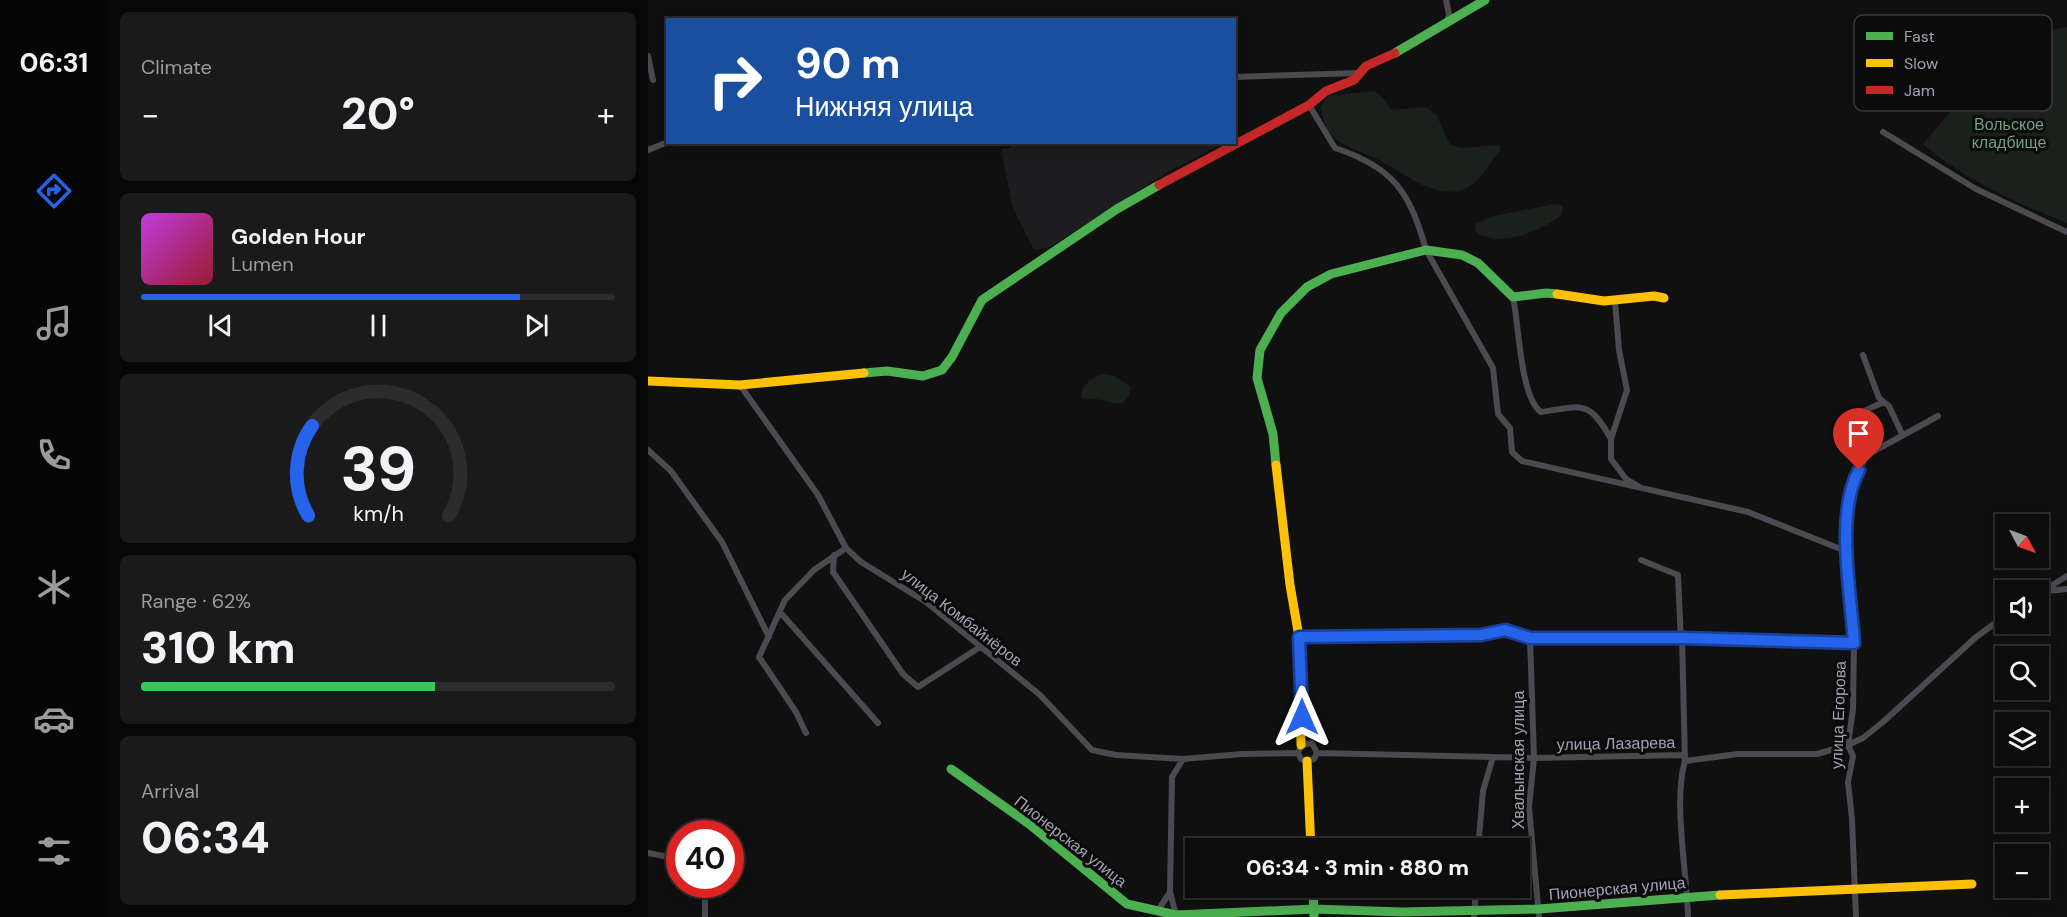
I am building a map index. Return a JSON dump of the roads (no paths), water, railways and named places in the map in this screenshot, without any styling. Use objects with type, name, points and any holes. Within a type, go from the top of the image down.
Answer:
[{"type":"street","points":[[1445,27],[1449,14],[1446,0]]},
{"type":"street","points":[[1236,142],[1309,105],[1326,91],[1354,80],[1373,62],[1410,47],[1485,0]]},
{"type":"street","points":[[648,56],[653,80]]},
{"type":"street","points":[[1236,77],[1360,73]]},
{"type":"street","points":[[1309,105],[1335,148],[1358,155],[1390,175],[1406,199],[1420,229],[1426,250],[1493,369],[1498,414],[1510,428],[1512,452],[1522,461],[1650,492],[1748,512],[1813,540],[1848,552]]},
{"type":"street","points":[[1883,132],[1976,189],[2067,232]]},
{"type":"street","points":[[648,150],[666,143]]},
{"type":"street","points":[[648,381],[740,385],[887,371],[923,376],[942,370],[952,357],[982,300],[1118,209],[1233,144]]},
{"type":"street","points":[[1176,915],[1170,892],[1172,777],[1184,759],[1300,749],[1312,743],[1317,753],[1314,759],[1307,762],[1301,759],[1300,749],[1302,693],[1299,637],[1290,585],[1273,434],[1257,378],[1260,350],[1281,313],[1306,287],[1330,274],[1426,250],[1462,255],[1478,263],[1513,297],[1522,366],[1533,407],[1541,412],[1575,407],[1590,409],[1601,420],[1611,439]]},
{"type":"street","points":[[1513,297],[1546,293],[1615,301],[1654,296],[1664,298]]},
{"type":"street","points":[[1615,301],[1619,350],[1627,390],[1611,439],[1611,459],[1616,469],[1626,479],[1650,492]]},
{"type":"street","points":[[1863,355],[1879,398],[1889,406],[1902,434]]},
{"type":"street","name":"улица Комбайнёров","points":[[740,385],[818,495],[846,548],[861,562],[926,602],[1040,695],[1092,750],[1116,755],[1184,759]]},
{"type":"street","points":[[1866,410],[1884,402]]},
{"type":"street","name":"улица Егорова","points":[[1856,917],[1852,819],[1848,782],[1853,756],[1848,745],[1853,709],[1854,643],[1848,552],[1851,485],[1867,455],[1938,416]]},
{"type":"street","points":[[648,450],[671,471],[722,542],[769,637]]},
{"type":"street","points":[[806,733],[796,712],[759,657],[785,600],[834,555],[846,548]]},
{"type":"street","points":[[834,555],[833,573],[903,674],[918,687],[980,647]]},
{"type":"street","points":[[1641,560],[1678,575],[1684,758],[1682,828],[1688,917]]},
{"type":"street","points":[[2049,588],[2067,576]]},
{"type":"street","points":[[2049,592],[2067,589]]},
{"type":"street","points":[[780,612],[878,723]]},
{"type":"street","name":"улица Лазарева","points":[[1317,753],[1493,758],[1684,758],[1738,754],[1817,754],[1863,738],[1975,638],[1995,623]]},
{"type":"street","points":[[1299,637],[1481,635],[1505,630],[1530,638],[1854,643]]},
{"type":"street","name":"Хвалынская улица","points":[[1530,638],[1534,758],[1529,807],[1539,913]]},
{"type":"street","points":[[1479,838],[1483,791],[1493,758]]},
{"type":"street","points":[[1307,762],[1310,838]]},
{"type":"street","name":"Пионерская улица","points":[[951,769],[1029,824],[1127,904],[1176,915],[1539,913],[1688,896],[1854,891],[1972,884]]},
{"type":"street","points":[[648,853],[666,856]]},
{"type":"street","points":[[1157,912],[1170,892]]},
{"type":"street","points":[[705,898],[705,917]]},
{"type":"street","points":[[1313,898],[1314,913]]},
{"type":"street","points":[[1474,914],[1475,898]]},
{"type":"park label","name":"Вольское кладбище","points":[[2009,133]]}]
